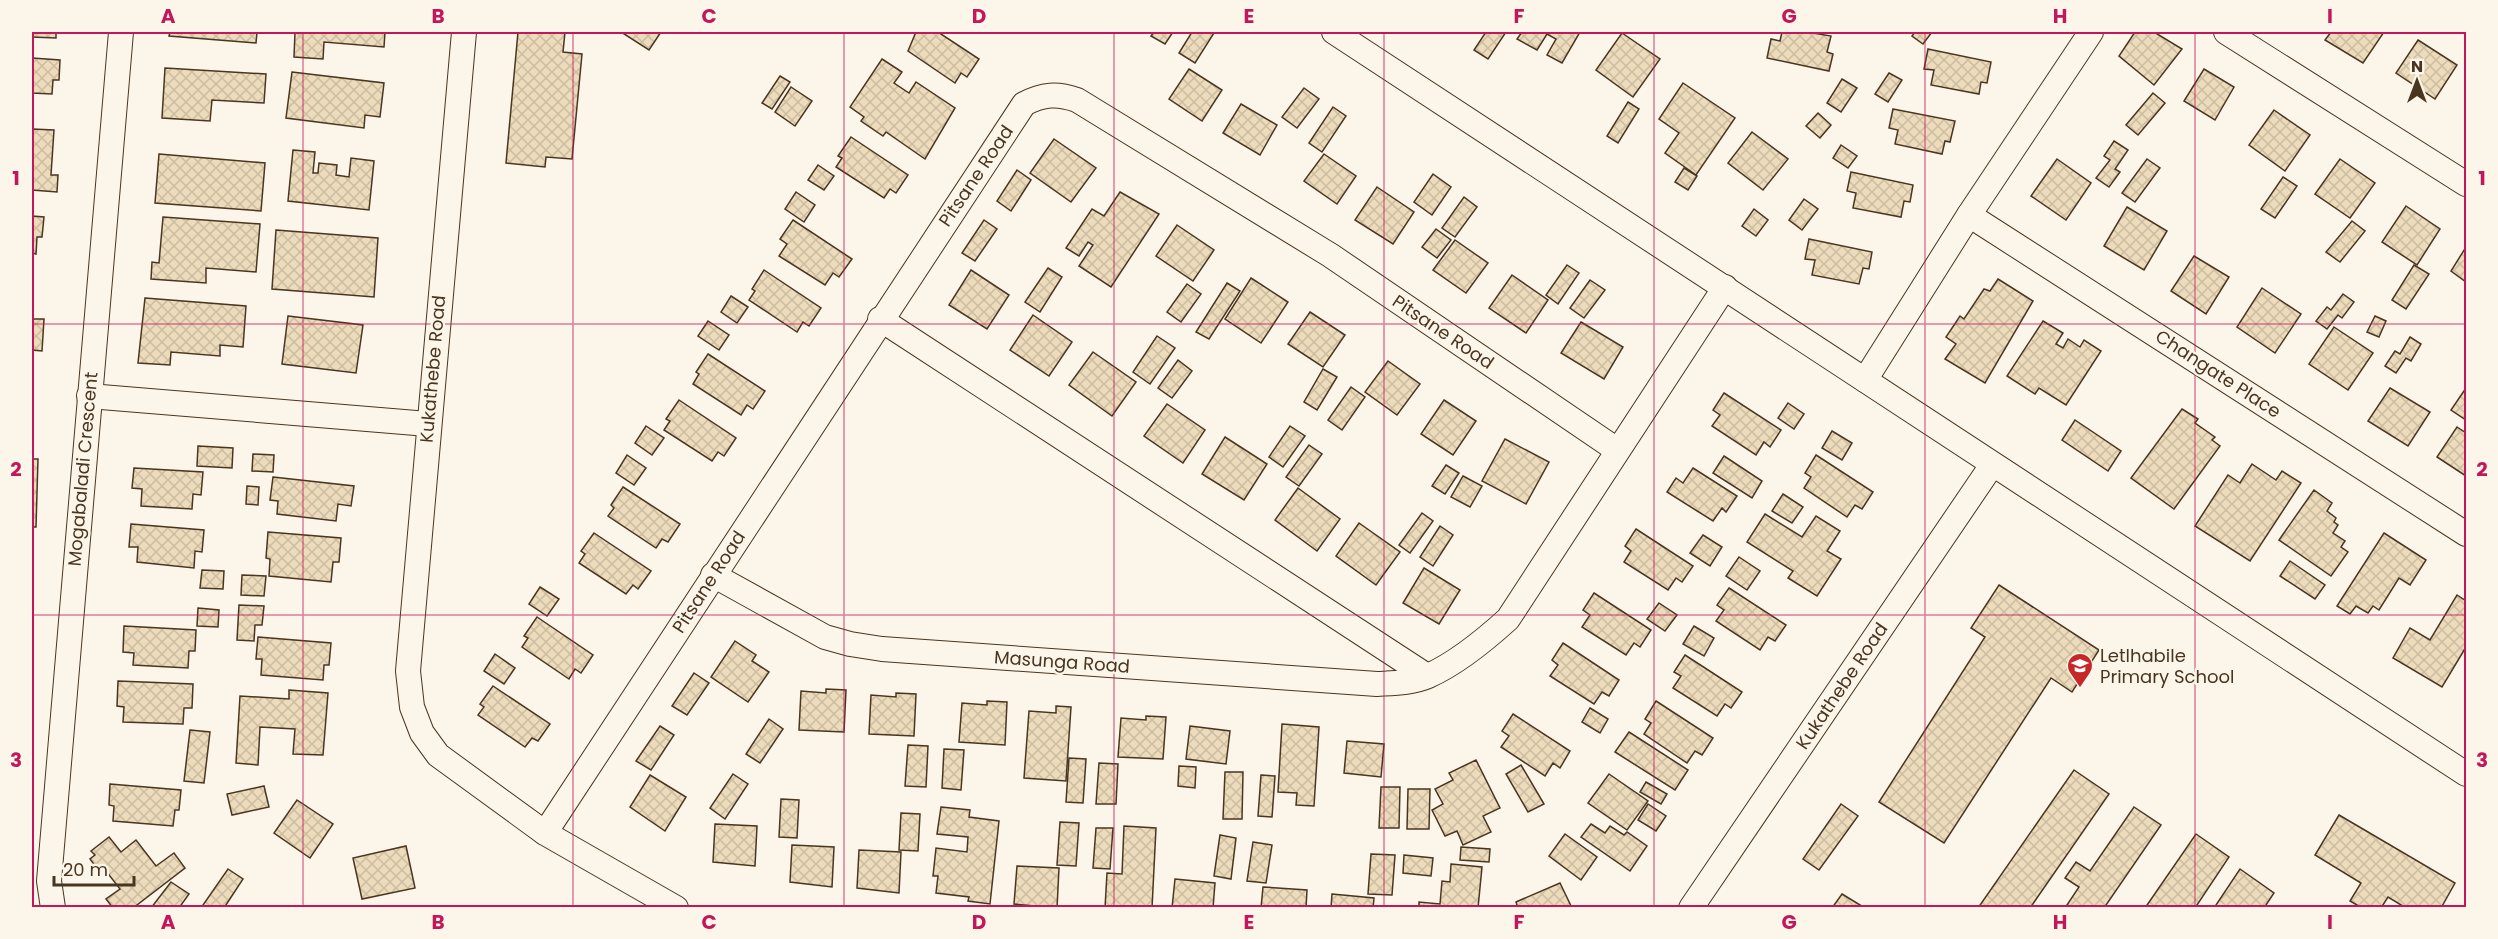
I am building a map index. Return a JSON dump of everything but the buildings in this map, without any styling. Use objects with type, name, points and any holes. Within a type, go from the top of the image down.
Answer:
[{"type":"street","name":"Mogabaladi Crescent","points":[[52,907],[49,881],[121,32]]},
{"type":"street","name":"Kukathebe Road","points":[[464,32],[408,671],[412,706],[422,733],[438,755],[545,833],[676,908]]},
{"type":"street","points":[[1334,32],[2466,774]]},
{"type":"street","points":[[1865,380],[1969,214],[2091,32]]},
{"type":"street","points":[[2226,32],[2466,184]]},
{"type":"street","name":"Pitsane Road","points":[[545,833],[880,318],[1024,104],[1041,95],[1061,95],[1077,100],[1330,255],[1617,450]]},
{"type":"street","name":"Changate Place","points":[[1969,214],[2466,534]]},
{"type":"street","name":"Masunga Road","points":[[713,575],[825,637],[882,649],[1377,684],[1401,682],[1427,676],[1485,640],[1508,619],[1725,287]]},
{"type":"street","points":[[880,318],[1427,676]]},
{"type":"street","points":[[89,396],[428,424]]},
{"type":"street","name":"Kukathebe Road","points":[[1691,908],[1992,465]]},
{"type":"place","name":"Letlhabile Primary School","points":[[2080,689]]}]
